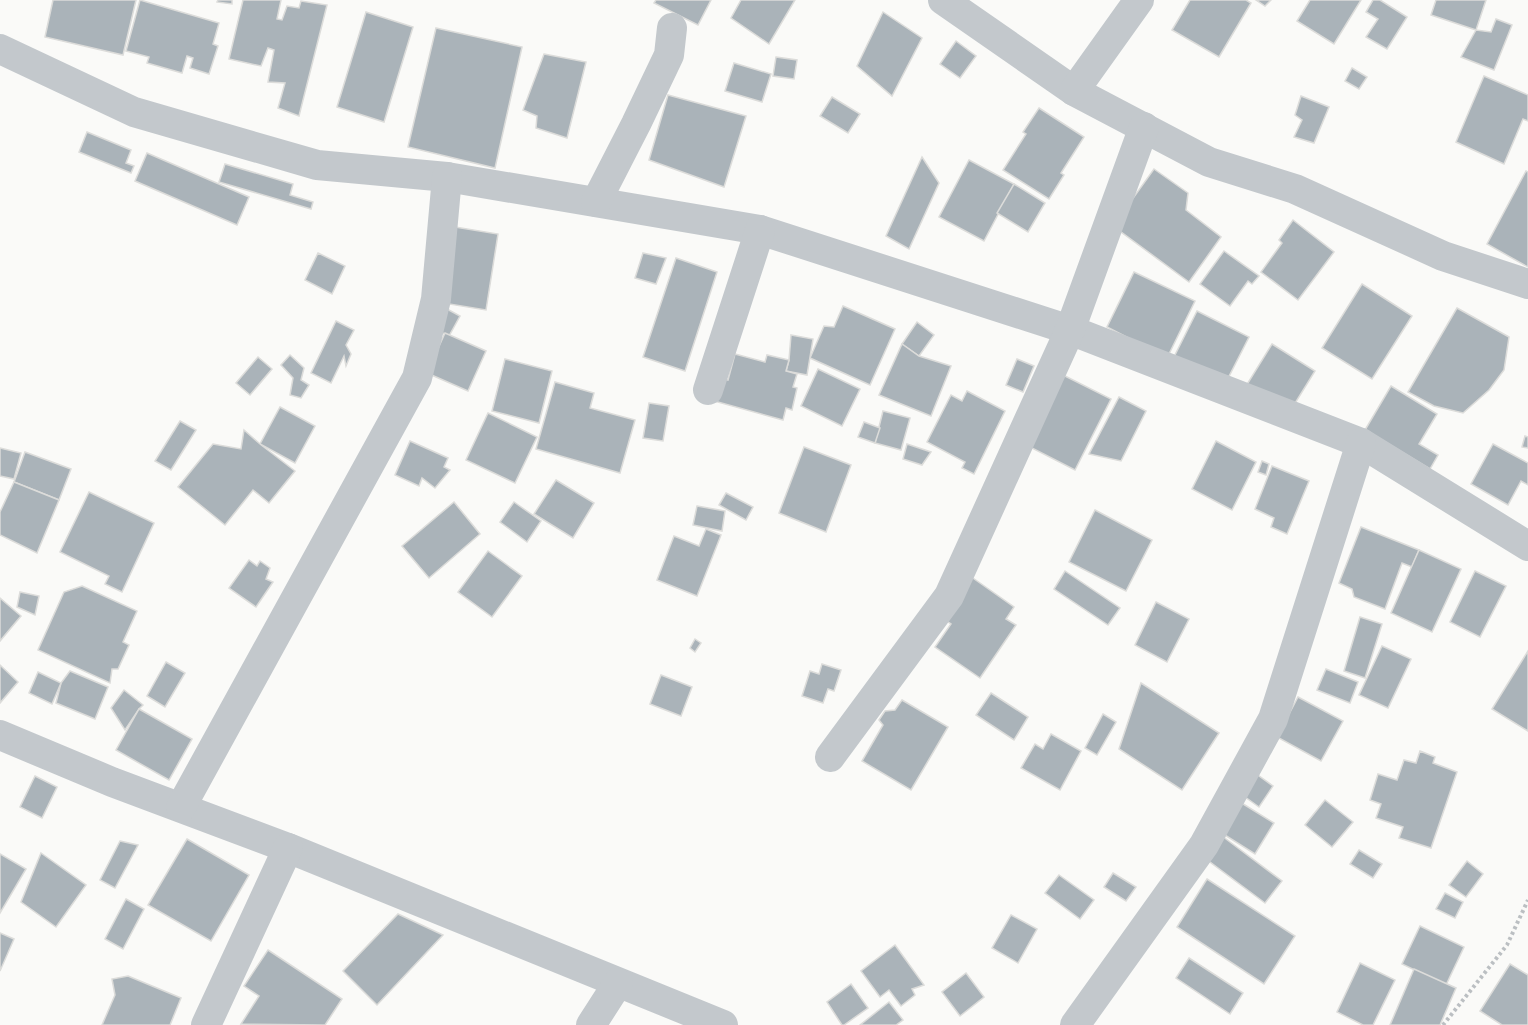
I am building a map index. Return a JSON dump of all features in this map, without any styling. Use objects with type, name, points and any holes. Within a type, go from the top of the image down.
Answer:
[{"type":"street","points":[[943,0],[1074,91],[1209,162],[1295,189],[1443,256],[1528,284]]},
{"type":"street","points":[[1074,91],[1139,0]]},
{"type":"street","points":[[596,202],[669,55],[672,28]]},
{"type":"street","points":[[0,49],[134,112],[316,165],[447,177],[760,230],[1070,330],[1361,443],[1528,546]]},
{"type":"street","points":[[830,757],[948,596],[1070,330],[1144,127]]},
{"type":"street","points":[[181,807],[417,378],[436,299],[447,177]]},
{"type":"street","points":[[708,390],[760,230]]},
{"type":"street","points":[[1075,1025],[1204,845],[1273,719],[1361,443]]},
{"type":"street","points":[[0,735],[112,782],[288,848],[723,1025]]},
{"type":"street","points":[[206,1025],[288,848]]},
{"type":"street","points":[[591,1025],[618,983]]},
{"type":"path","points":[[1443,1025],[1507,945],[1528,900]]},
{"type":"building","points":[[53,0],[136,0],[123,55],[45,37]]},
{"type":"building","points":[[140,0],[219,23],[213,44],[218,46],[209,74],[190,68],[193,58],[187,56],[182,73],[147,63],[149,57],[126,51]]},
{"type":"building","points":[[218,0],[232,0],[232,4],[217,2]]},
{"type":"building","points":[[243,0],[281,0],[277,19],[282,20],[287,6],[299,8],[301,1],[327,5],[299,116],[278,108],[285,83],[268,82],[274,50],[268,48],[261,66],[229,59]]},
{"type":"building","points":[[656,0],[711,0],[698,25],[654,3]]},
{"type":"building","points":[[741,0],[795,0],[769,44],[731,18]]},
{"type":"building","points":[[1190,0],[1246,0],[1251,3],[1219,57],[1172,30]]},
{"type":"building","points":[[1256,0],[1271,0],[1265,6]]},
{"type":"building","points":[[1310,0],[1361,0],[1334,44],[1297,21]]},
{"type":"building","points":[[1373,0],[1380,0],[1407,17],[1387,49],[1366,37],[1378,19],[1366,12]]},
{"type":"building","points":[[1436,0],[1486,0],[1476,30],[1431,15]]},
{"type":"building","points":[[366,12],[413,27],[384,122],[337,107]]},
{"type":"building","points":[[883,12],[922,38],[892,96],[857,66]]},
{"type":"building","points":[[1496,19],[1512,25],[1494,70],[1461,57],[1476,30],[1491,32]]},
{"type":"building","points":[[436,28],[522,47],[495,168],[408,147]]},
{"type":"building","points":[[956,41],[976,56],[960,78],[940,64]]},
{"type":"building","points":[[544,54],[586,62],[567,138],[536,128],[537,116],[523,110]]},
{"type":"building","points":[[776,57],[797,60],[794,79],[773,76]]},
{"type":"building","points":[[734,63],[771,74],[762,102],[725,91]]},
{"type":"building","points":[[1352,68],[1367,77],[1359,89],[1345,81]]},
{"type":"building","points":[[1484,76],[1528,95],[1528,121],[1523,119],[1504,164],[1456,142]]},
{"type":"building","points":[[668,95],[746,116],[724,187],[649,160]]},
{"type":"building","points":[[1301,96],[1329,107],[1314,143],[1294,137],[1302,120],[1295,115]]},
{"type":"building","points":[[832,97],[860,114],[848,133],[820,116]]},
{"type":"building","points":[[1039,108],[1084,137],[1061,173],[1064,175],[1049,199],[1003,170],[1026,134],[1023,132]]},
{"type":"building","points":[[87,132],[131,150],[126,163],[134,166],[131,173],[79,152]]},
{"type":"building","points":[[147,153],[249,197],[237,225],[135,181]]},
{"type":"building","points":[[922,157],[939,183],[909,249],[886,236]]},
{"type":"building","points":[[969,160],[1014,184],[984,241],[939,217]]},
{"type":"building","points":[[225,164],[293,184],[290,195],[313,202],[311,209],[219,182]]},
{"type":"building","points":[[1154,169],[1188,193],[1186,210],[1221,237],[1189,282],[1113,226]]},
{"type":"building","points":[[1526,171],[1528,172],[1528,267],[1487,244]]},
{"type":"building","points":[[1014,184],[1045,203],[1028,232],[997,213]]},
{"type":"building","points":[[1293,220],[1334,252],[1298,300],[1261,272],[1282,243],[1279,240]]},
{"type":"building","points":[[455,227],[498,234],[486,310],[443,303]]},
{"type":"building","points":[[1224,251],[1259,276],[1252,284],[1248,281],[1230,306],[1200,284]]},
{"type":"building","points":[[318,253],[345,266],[332,294],[305,280]]},
{"type":"building","points":[[643,253],[666,258],[656,284],[635,278]]},
{"type":"building","points":[[676,258],[717,272],[685,371],[643,357]]},
{"type":"building","points":[[1134,272],[1195,301],[1167,358],[1107,327]]},
{"type":"building","points":[[1362,284],[1412,316],[1372,379],[1322,348]]},
{"type":"building","points":[[843,306],[895,329],[870,385],[810,358],[824,326],[834,327]]},
{"type":"building","points":[[1457,308],[1509,337],[1504,370],[1489,390],[1463,413],[1434,406],[1408,392]]},
{"type":"building","points":[[447,309],[460,316],[449,336],[436,330]]},
{"type":"building","points":[[1197,311],[1249,337],[1222,390],[1171,363]]},
{"type":"building","points":[[336,321],[354,330],[346,345],[351,354],[346,366],[344,356],[331,383],[311,373]]},
{"type":"building","points":[[917,322],[934,335],[919,356],[902,344]]},
{"type":"building","points":[[445,333],[486,351],[468,391],[427,373]]},
{"type":"building","points":[[791,335],[813,339],[807,375],[786,371]]},
{"type":"building","points":[[902,344],[919,356],[951,366],[931,416],[879,395]]},
{"type":"building","points":[[1272,344],[1315,371],[1289,413],[1246,386]]},
{"type":"building","points":[[735,354],[765,362],[767,355],[789,360],[786,371],[797,374],[793,387],[797,388],[792,410],[786,408],[783,420],[707,399],[713,376],[728,380]]},
{"type":"building","points":[[290,355],[304,368],[301,380],[309,385],[301,398],[290,395],[293,378],[281,365]]},
{"type":"building","points":[[258,357],[272,369],[250,395],[236,383]]},
{"type":"building","points":[[505,359],[552,371],[539,423],[492,411]]},
{"type":"building","points":[[1017,359],[1034,366],[1023,392],[1006,385]]},
{"type":"building","points":[[818,369],[860,389],[842,426],[801,406]]},
{"type":"building","points":[[1061,374],[1111,399],[1075,470],[1026,445]]},
{"type":"building","points":[[555,382],[594,393],[590,408],[635,420],[620,473],[536,449]]},
{"type":"building","points":[[1391,386],[1437,414],[1419,444],[1438,455],[1430,469],[1365,430]]},
{"type":"building","points":[[967,391],[1005,411],[974,474],[962,468],[965,462],[927,442],[951,395],[962,401]]},
{"type":"building","points":[[1119,397],[1146,411],[1121,461],[1089,454]]},
{"type":"building","points":[[649,403],[669,406],[663,441],[643,438]]},
{"type":"building","points":[[280,407],[315,426],[295,463],[260,444]]},
{"type":"building","points":[[883,411],[910,418],[901,450],[875,443]]},
{"type":"building","points":[[488,413],[537,437],[515,483],[466,460]]},
{"type":"building","points":[[180,421],[196,430],[171,470],[155,461]]},
{"type":"building","points":[[864,422],[880,428],[875,443],[858,437]]},
{"type":"building","points":[[244,430],[295,471],[269,503],[253,490],[225,525],[178,487],[213,444],[241,449]]},
{"type":"building","points":[[1525,436],[1528,437],[1528,448],[1522,447]]},
{"type":"building","points":[[410,441],[448,458],[444,467],[450,470],[435,488],[422,478],[419,486],[395,475]]},
{"type":"building","points":[[1216,441],[1256,462],[1232,510],[1192,489]]},
{"type":"building","points":[[907,444],[931,452],[922,465],[903,459]]},
{"type":"building","points":[[1493,444],[1528,463],[1528,485],[1521,481],[1508,505],[1471,484]]},
{"type":"building","points":[[804,447],[851,465],[826,532],[779,513]]},
{"type":"building","points":[[0,448],[21,453],[14,479],[0,476]]},
{"type":"building","points":[[25,452],[71,469],[59,500],[14,482]]},
{"type":"building","points":[[1262,461],[1269,464],[1266,475],[1258,472]]},
{"type":"building","points":[[1272,466],[1309,481],[1287,534],[1271,527],[1274,518],[1255,509]]},
{"type":"building","points":[[556,480],[594,503],[573,538],[534,514]]},
{"type":"building","points":[[14,482],[59,500],[37,553],[0,535],[0,512]]},
{"type":"building","points":[[89,492],[154,523],[122,592],[105,584],[109,576],[60,552]]},
{"type":"building","points":[[726,493],[753,507],[746,520],[719,505]]},
{"type":"building","points":[[454,502],[480,534],[429,578],[402,546]]},
{"type":"building","points":[[514,502],[541,521],[527,542],[500,522]]},
{"type":"building","points":[[697,506],[725,511],[722,531],[693,525]]},
{"type":"building","points":[[1095,510],[1152,540],[1126,591],[1069,562]]},
{"type":"building","points":[[1361,527],[1419,550],[1412,567],[1402,563],[1385,609],[1354,597],[1352,589],[1339,583]]},
{"type":"building","points":[[706,529],[721,535],[697,596],[657,580],[674,536],[699,546]]},
{"type":"building","points":[[1419,550],[1461,569],[1432,632],[1391,613]]},
{"type":"building","points":[[488,551],[522,576],[492,617],[458,592]]},
{"type":"building","points":[[249,560],[257,566],[260,561],[270,568],[266,579],[273,582],[256,607],[229,588]]},
{"type":"building","points":[[1065,571],[1120,608],[1108,625],[1054,589]]},
{"type":"building","points":[[1475,571],[1506,586],[1480,637],[1450,622]]},
{"type":"building","points":[[970,576],[1014,607],[1006,619],[1016,625],[980,678],[935,647],[951,624],[941,617]]},
{"type":"building","points":[[82,586],[137,611],[123,642],[129,645],[118,669],[112,669],[110,683],[38,650],[64,592]]},
{"type":"building","points":[[20,592],[39,596],[35,615],[17,607]]},
{"type":"building","points":[[0,598],[21,616],[0,641]]},
{"type":"building","points":[[1156,602],[1189,619],[1167,662],[1135,645]]},
{"type":"building","points":[[1360,617],[1382,624],[1365,678],[1344,671]]},
{"type":"building","points":[[695,639],[701,643],[695,652],[690,648]]},
{"type":"building","points":[[1382,646],[1411,659],[1388,708],[1359,695]]},
{"type":"building","points":[[1528,651],[1528,731],[1492,709]]},
{"type":"building","points":[[166,662],[185,673],[165,707],[147,696]]},
{"type":"building","points":[[822,664],[841,670],[834,691],[828,689],[823,703],[802,696],[810,671],[819,674]]},
{"type":"building","points":[[0,665],[18,682],[0,703]]},
{"type":"building","points":[[1326,669],[1358,682],[1350,703],[1317,690]]},
{"type":"building","points":[[70,671],[108,687],[95,719],[56,703],[61,683]]},
{"type":"building","points":[[38,672],[61,683],[52,704],[29,693]]},
{"type":"building","points":[[661,675],[692,687],[681,716],[650,704]]},
{"type":"building","points":[[1141,683],[1219,733],[1182,790],[1119,749]]},
{"type":"building","points":[[124,690],[143,705],[125,730],[111,708]]},
{"type":"building","points":[[991,693],[1028,717],[1014,740],[976,715]]},
{"type":"building","points":[[1298,697],[1343,721],[1321,761],[1277,737]]},
{"type":"building","points":[[902,700],[948,727],[911,790],[862,761],[883,725],[879,720],[885,711],[895,710]]},
{"type":"building","points":[[139,709],[192,739],[169,780],[116,750]]},
{"type":"building","points":[[1103,714],[1116,722],[1097,755],[1085,748]]},
{"type":"building","points":[[1051,734],[1081,751],[1060,790],[1021,768],[1035,744],[1043,749]]},
{"type":"building","points":[[1420,751],[1435,757],[1433,763],[1457,772],[1431,848],[1399,838],[1403,827],[1376,818],[1381,804],[1370,800],[1378,774],[1397,780],[1404,760],[1416,763]]},
{"type":"building","points":[[1248,768],[1273,786],[1259,807],[1234,789]]},
{"type":"building","points":[[35,776],[57,787],[42,818],[20,807]]},
{"type":"building","points":[[1325,800],[1353,822],[1332,847],[1305,825]]},
{"type":"building","points":[[1240,802],[1274,823],[1255,854],[1220,832]]},
{"type":"building","points":[[1222,836],[1282,881],[1265,903],[1206,859]]},
{"type":"building","points":[[187,839],[249,875],[211,941],[148,905]]},
{"type":"building","points":[[120,841],[138,845],[115,888],[100,880]]},
{"type":"building","points":[[1359,850],[1382,864],[1373,878],[1350,864]]},
{"type":"building","points":[[41,853],[86,885],[56,927],[21,902]]},
{"type":"building","points":[[0,854],[26,869],[0,913]]},
{"type":"building","points":[[1467,861],[1483,874],[1466,897],[1449,885]]},
{"type":"building","points":[[1113,873],[1136,887],[1126,901],[1104,887]]},
{"type":"building","points":[[1059,875],[1094,900],[1080,919],[1045,893]]},
{"type":"building","points":[[1207,879],[1295,936],[1264,984],[1177,927]]},
{"type":"building","points":[[1445,893],[1463,902],[1455,918],[1436,909]]},
{"type":"building","points":[[126,899],[144,909],[123,949],[105,939]]},
{"type":"building","points":[[398,914],[443,935],[377,1005],[343,971]]},
{"type":"building","points":[[1011,915],[1037,929],[1018,963],[992,948]]},
{"type":"building","points":[[1420,926],[1464,947],[1446,985],[1402,964]]},
{"type":"building","points":[[0,933],[14,939],[0,971]]},
{"type":"building","points":[[895,945],[924,985],[912,989],[915,995],[901,1006],[889,990],[880,997],[861,971]]},
{"type":"building","points":[[268,950],[342,999],[325,1025],[241,1024],[259,996],[244,986]]},
{"type":"building","points":[[1189,958],[1243,993],[1230,1014],[1176,978]]},
{"type":"building","points":[[1360,963],[1395,980],[1373,1025],[1363,1025],[1337,1012]]},
{"type":"building","points":[[1510,964],[1528,975],[1528,1025],[1502,1025],[1480,1011]]},
{"type":"building","points":[[1414,969],[1456,988],[1440,1025],[1390,1025]]},
{"type":"building","points":[[966,973],[984,997],[960,1016],[942,992]]},
{"type":"building","points":[[128,976],[181,998],[170,1025],[102,1025],[115,995],[112,979]]},
{"type":"building","points":[[851,984],[868,1008],[842,1025],[827,1002]]},
{"type":"building","points":[[889,1002],[903,1020],[896,1025],[860,1025]]}]
